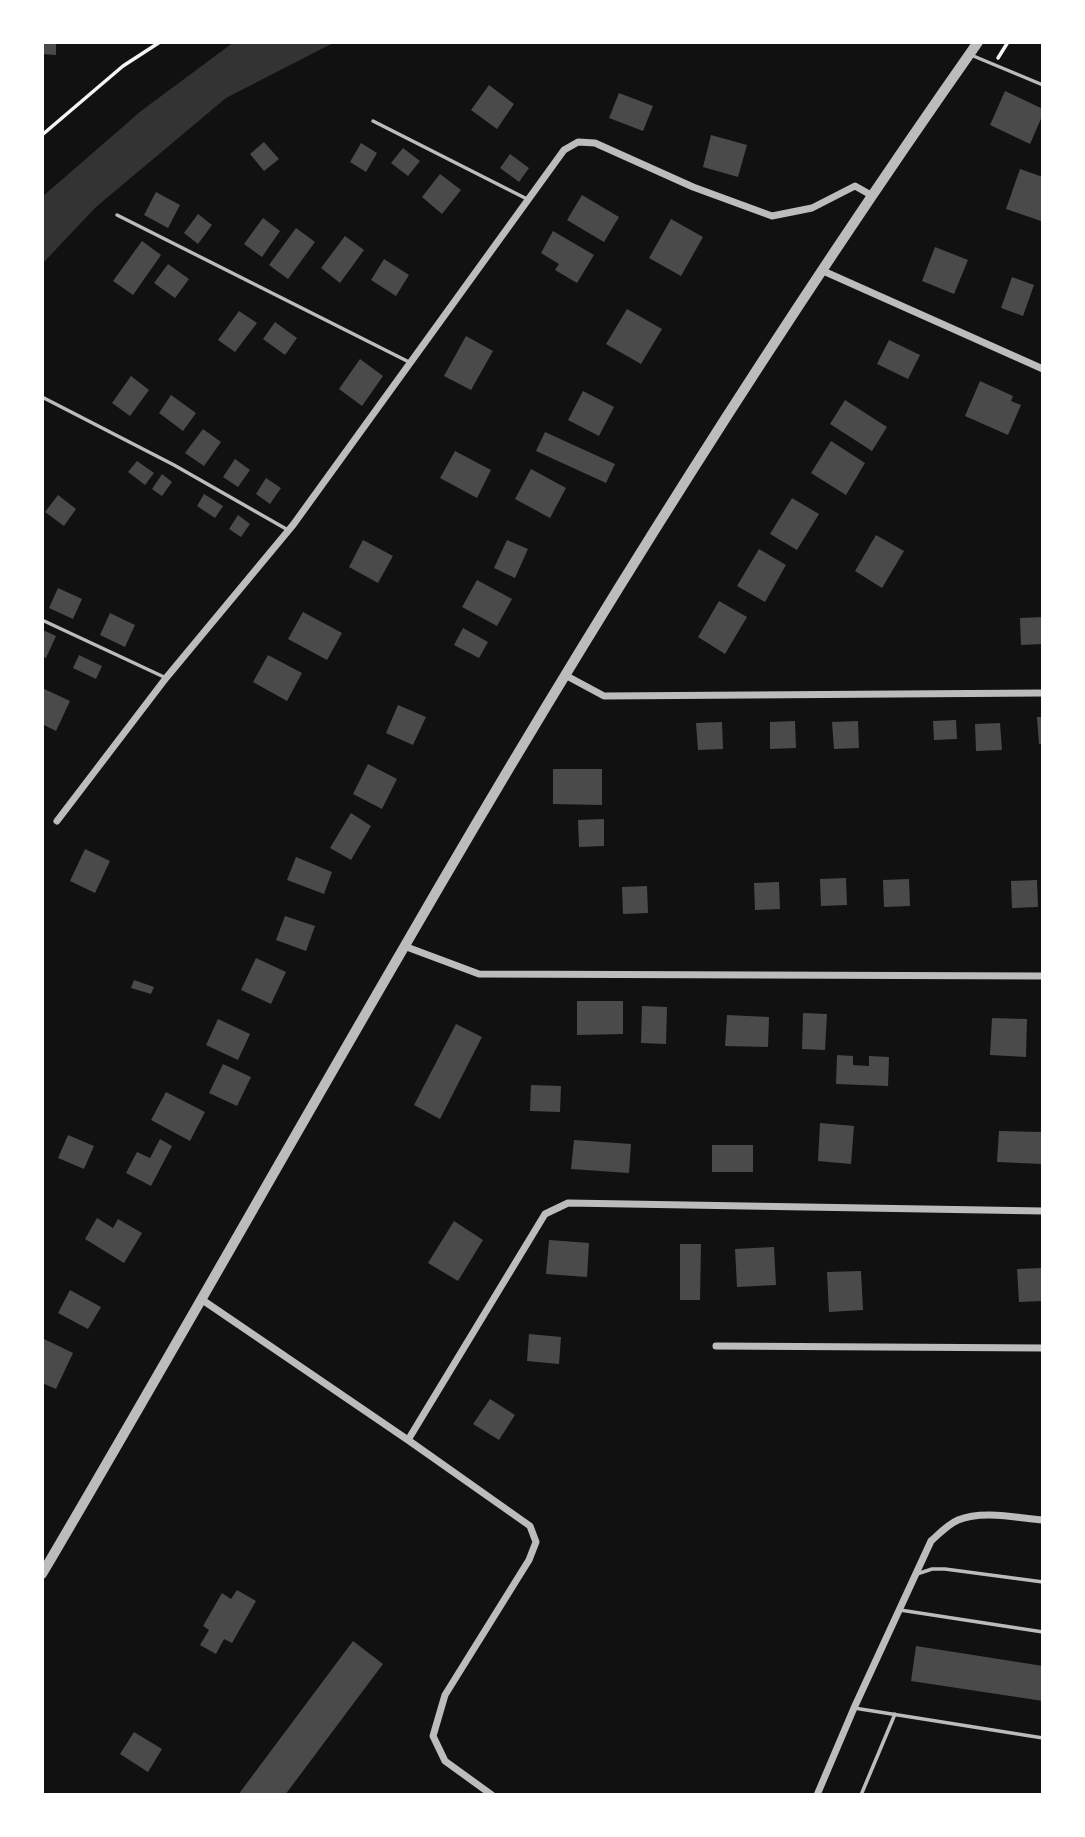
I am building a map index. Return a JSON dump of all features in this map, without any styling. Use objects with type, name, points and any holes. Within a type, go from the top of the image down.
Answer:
[{"type":"street","points":[[42,1574],[404,946],[565,675],[691,470],[821,270],[978,42]]},
{"type":"street","points":[[57,821],[166,678],[288,530],[527,198],[565,150],[578,142],[595,143],[693,187],[772,216],[812,208],[855,186],[871,195]]},
{"type":"street","points":[[821,270],[1043,369]]},
{"type":"street","points":[[565,675],[604,696],[1043,693]]},
{"type":"street","points":[[404,946],[479,974],[1043,976]]},
{"type":"street","points":[[408,1440],[545,1214],[568,1203],[1043,1211]]},
{"type":"street","points":[[201,1299],[530,1526],[536,1542],[529,1560],[445,1695],[433,1737],[445,1761],[492,1795]]},
{"type":"street","points":[[716,1346],[1043,1348]]},
{"type":"street","points":[[817,1795],[931,1541],[959,1520],[990,1515],[1043,1520]]},
{"type":"lane","points":[[969,55],[1043,85]]},
{"type":"lane","points":[[373,121],[527,198]]},
{"type":"lane","points":[[117,215],[409,362]]},
{"type":"lane","points":[[42,397],[288,530]]},
{"type":"lane","points":[[42,620],[166,678]]},
{"type":"lane","points":[[915,1575],[932,1569],[945,1569],[1043,1582]]},
{"type":"lane","points":[[900,1610],[1043,1632]]},
{"type":"lane","points":[[854,1708],[1043,1738]]},
{"type":"lane","points":[[861,1795],[895,1714]]},
{"type":"path","points":[[42,135],[123,66],[160,42]]},
{"type":"path","points":[[992,65],[1008,42]]},
{"type":"shaded area","points":[[234,42],[335,42],[226,98],[96,207],[42,264],[42,197],[141,111]]},
{"type":"building","points":[[42,42],[56,42],[56,55],[42,54]]},
{"type":"building","points":[[489,85],[514,104],[497,129],[471,110]]},
{"type":"building","points":[[1005,91],[1043,109],[1030,144],[990,125]]},
{"type":"building","points":[[619,93],[653,106],[643,131],[609,118]]},
{"type":"building","points":[[711,135],[747,145],[738,177],[703,167]]},
{"type":"building","points":[[264,142],[279,159],[264,171],[250,154]]},
{"type":"building","points":[[361,143],[377,153],[366,172],[350,162]]},
{"type":"building","points":[[403,148],[420,161],[408,176],[391,163]]},
{"type":"building","points":[[510,154],[529,168],[519,182],[500,168]]},
{"type":"building","points":[[1020,169],[1043,177],[1041,221],[1006,209]]},
{"type":"building","points":[[440,174],[461,190],[442,214],[422,197]]},
{"type":"building","points":[[156,192],[180,205],[168,228],[144,215]]},
{"type":"building","points":[[582,195],[619,217],[604,242],[567,220]]},
{"type":"building","points":[[198,214],[212,225],[198,244],[184,233]]},
{"type":"building","points":[[263,218],[280,231],[262,257],[244,244]]},
{"type":"building","points":[[671,219],[703,237],[681,276],[649,258]]},
{"type":"building","points":[[296,228],[315,242],[288,279],[269,265]]},
{"type":"building","points":[[553,231],[594,255],[577,283],[555,270],[559,264],[541,253]]},
{"type":"building","points":[[345,236],[364,250],[340,283],[321,268]]},
{"type":"building","points":[[142,241],[161,255],[133,295],[113,281]]},
{"type":"building","points":[[935,247],[968,260],[954,294],[922,281]]},
{"type":"building","points":[[384,259],[409,275],[396,296],[371,280]]},
{"type":"building","points":[[168,264],[189,279],[175,298],[154,283]]},
{"type":"building","points":[[1012,277],[1034,285],[1023,316],[1001,308]]},
{"type":"building","points":[[627,309],[662,329],[641,364],[606,344]]},
{"type":"building","points":[[239,311],[257,323],[235,352],[218,340]]},
{"type":"building","points":[[275,322],[297,338],[285,355],[263,339]]},
{"type":"building","points":[[466,336],[493,351],[471,390],[444,376]]},
{"type":"building","points":[[889,340],[920,355],[908,379],[877,364]]},
{"type":"building","points":[[360,359],[383,376],[362,406],[339,389]]},
{"type":"building","points":[[131,376],[149,390],[130,416],[112,403]]},
{"type":"building","points":[[980,381],[1013,396],[1011,401],[1021,405],[1008,435],[965,416]]},
{"type":"building","points":[[583,391],[614,407],[599,436],[568,420]]},
{"type":"building","points":[[171,395],[196,413],[183,431],[159,413]]},
{"type":"building","points":[[845,400],[887,427],[872,451],[830,424]]},
{"type":"building","points":[[203,429],[221,442],[204,466],[185,453]]},
{"type":"building","points":[[545,432],[615,464],[606,483],[536,451]]},
{"type":"building","points":[[831,441],[865,463],[846,495],[811,473]]},
{"type":"building","points":[[455,451],[491,470],[477,498],[440,478]]},
{"type":"building","points":[[235,459],[250,470],[238,487],[223,477]]},
{"type":"building","points":[[137,461],[154,473],[145,485],[128,472]]},
{"type":"building","points":[[531,469],[566,488],[550,518],[515,499]]},
{"type":"building","points":[[162,474],[172,482],[162,496],[152,489]]},
{"type":"building","points":[[266,478],[281,488],[270,504],[256,494]]},
{"type":"building","points":[[204,494],[223,506],[215,518],[197,506]]},
{"type":"building","points":[[58,495],[76,509],[64,526],[45,512]]},
{"type":"building","points":[[792,498],[819,514],[797,550],[770,534]]},
{"type":"building","points":[[238,515],[250,524],[241,537],[229,529]]},
{"type":"building","points":[[876,535],[904,551],[882,588],[855,571]]},
{"type":"building","points":[[363,540],[393,556],[378,583],[349,567]]},
{"type":"building","points":[[507,540],[528,549],[515,578],[494,568]]},
{"type":"building","points":[[759,549],[786,565],[765,602],[737,586]]},
{"type":"building","points":[[477,580],[512,599],[497,626],[462,607]]},
{"type":"building","points":[[58,588],[82,599],[73,619],[49,608]]},
{"type":"building","points":[[719,601],[747,617],[725,654],[698,637]]},
{"type":"building","points":[[303,612],[342,633],[327,660],[288,639]]},
{"type":"building","points":[[110,613],[135,625],[125,647],[100,635]]},
{"type":"building","points":[[1043,617],[1043,644],[1021,645],[1020,618]]},
{"type":"building","points":[[463,628],[488,642],[479,658],[454,645]]},
{"type":"building","points":[[43,630],[56,636],[46,658],[42,656]]},
{"type":"building","points":[[79,655],[102,666],[96,679],[73,668]]},
{"type":"building","points":[[268,655],[302,673],[287,701],[253,682]]},
{"type":"building","points":[[42,688],[70,701],[56,731],[42,724]]},
{"type":"building","points":[[398,705],[426,717],[413,745],[386,733]]},
{"type":"building","points":[[1037,717],[1043,717],[1043,744],[1039,744]]},
{"type":"building","points":[[956,720],[957,739],[934,740],[933,721]]},
{"type":"building","points":[[795,721],[796,748],[770,749],[770,722]]},
{"type":"building","points":[[858,721],[859,748],[834,749],[832,722]]},
{"type":"building","points":[[722,722],[723,749],[698,750],[696,723]]},
{"type":"building","points":[[1000,723],[1002,750],[976,751],[975,724]]},
{"type":"building","points":[[368,764],[397,779],[382,809],[353,794]]},
{"type":"building","points":[[553,769],[602,769],[602,805],[553,804]]},
{"type":"building","points":[[351,813],[371,826],[351,860],[330,848]]},
{"type":"building","points":[[604,819],[604,846],[579,847],[578,820]]},
{"type":"building","points":[[85,849],[110,861],[95,893],[70,881]]},
{"type":"building","points":[[296,857],[332,872],[324,894],[287,880]]},
{"type":"building","points":[[846,878],[847,905],[821,906],[820,879]]},
{"type":"building","points":[[909,879],[910,906],[884,907],[883,880]]},
{"type":"building","points":[[1037,880],[1038,907],[1012,908],[1011,881]]},
{"type":"building","points":[[779,882],[780,909],[755,910],[754,883]]},
{"type":"building","points":[[647,886],[648,913],[623,914],[622,887]]},
{"type":"building","points":[[285,916],[315,926],[306,951],[276,940]]},
{"type":"building","points":[[256,958],[286,972],[271,1004],[241,990]]},
{"type":"building","points":[[134,980],[154,987],[151,994],[131,988]]},
{"type":"building","points":[[577,1001],[623,1001],[623,1034],[577,1035]]},
{"type":"building","points":[[642,1006],[667,1007],[666,1044],[641,1043]]},
{"type":"building","points":[[803,1013],[827,1014],[825,1050],[802,1049]]},
{"type":"building","points":[[727,1015],[769,1017],[768,1047],[725,1046]]},
{"type":"building","points":[[992,1018],[1027,1019],[1026,1057],[990,1055]]},
{"type":"building","points":[[218,1019],[250,1034],[238,1060],[206,1045]]},
{"type":"building","points":[[456,1024],[482,1037],[440,1119],[414,1105]]},
{"type":"building","points":[[837,1055],[853,1056],[853,1065],[869,1066],[869,1056],[889,1057],[888,1086],[836,1084]]},
{"type":"building","points":[[223,1064],[251,1077],[237,1106],[209,1093]]},
{"type":"building","points":[[531,1085],[561,1086],[560,1112],[530,1111]]},
{"type":"building","points":[[166,1092],[205,1112],[190,1141],[151,1120]]},
{"type":"building","points":[[820,1123],[854,1126],[851,1164],[818,1161]]},
{"type":"building","points":[[999,1131],[1043,1132],[1043,1164],[997,1162]]},
{"type":"building","points":[[68,1135],[94,1146],[84,1169],[58,1158]]},
{"type":"building","points":[[160,1139],[172,1146],[151,1186],[126,1173],[137,1152],[150,1158]]},
{"type":"building","points":[[574,1140],[631,1144],[629,1173],[571,1169]]},
{"type":"building","points":[[712,1145],[753,1145],[753,1172],[712,1172]]},
{"type":"building","points":[[97,1218],[113,1228],[118,1219],[142,1233],[124,1263],[85,1239]]},
{"type":"building","points":[[454,1221],[483,1240],[458,1281],[428,1263]]},
{"type":"building","points":[[549,1240],[589,1243],[587,1277],[546,1274]]},
{"type":"building","points":[[680,1244],[701,1244],[700,1300],[680,1300]]},
{"type":"building","points":[[774,1247],[776,1285],[737,1287],[735,1249]]},
{"type":"building","points":[[1043,1268],[1043,1301],[1019,1302],[1017,1269]]},
{"type":"building","points":[[861,1271],[863,1310],[829,1312],[827,1272]]},
{"type":"building","points":[[70,1290],[101,1307],[88,1329],[58,1313]]},
{"type":"building","points":[[529,1334],[561,1337],[559,1364],[527,1361]]},
{"type":"building","points":[[44,1339],[73,1353],[56,1389],[42,1383]]},
{"type":"building","points":[[490,1399],[515,1415],[499,1440],[473,1424]]},
{"type":"building","points":[[237,1590],[256,1601],[232,1643],[224,1639],[216,1654],[200,1645],[209,1630],[203,1626],[222,1593],[231,1599]]},
{"type":"building","points":[[353,1641],[383,1664],[285,1795],[238,1795]]},
{"type":"building","points":[[916,1646],[1043,1666],[1043,1701],[911,1681]]},
{"type":"building","points":[[134,1732],[162,1749],[148,1772],[120,1754]]}]
